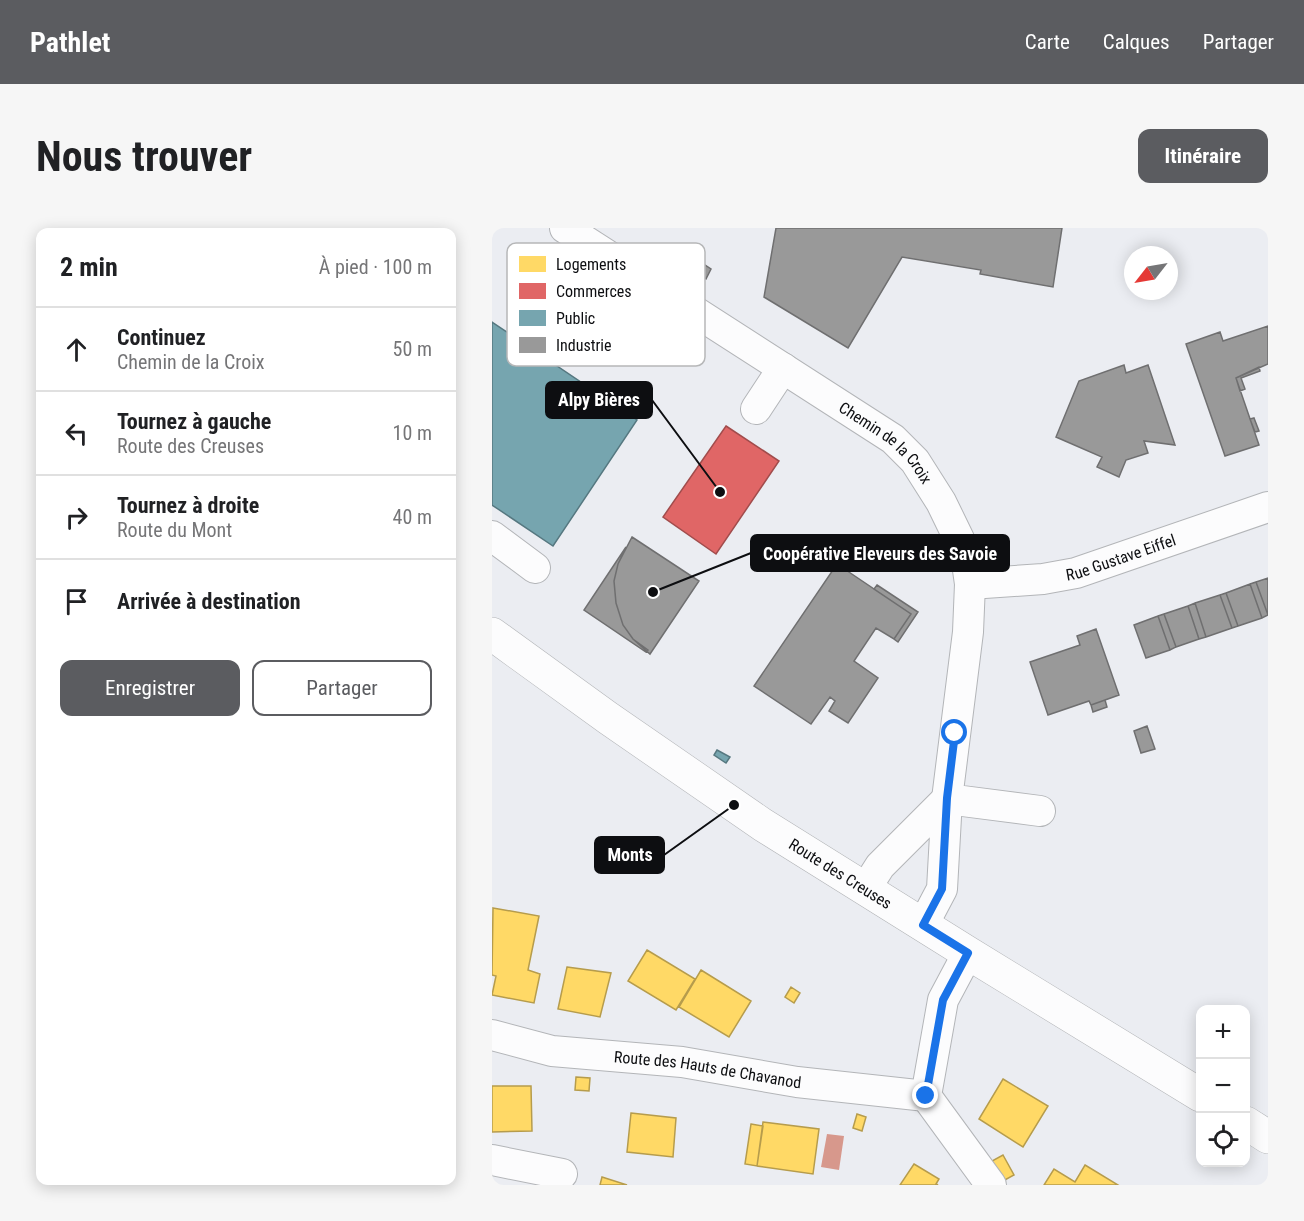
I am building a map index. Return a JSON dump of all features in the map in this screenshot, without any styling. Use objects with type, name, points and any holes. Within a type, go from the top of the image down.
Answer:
[{"type":"main road","name":"Route des Creuses","points":[[492,634],[608,718],[753,818],[1196,1093]]},
{"type":"main road","points":[[1250,1126],[1268,1137]]},
{"type":"street","name":"Chemin de la Croix","points":[[565,228],[588,243]]},
{"type":"street","name":"Chemin de la Croix","points":[[705,318],[892,439],[915,461],[941,502],[959,538],[967,563],[970,584],[968,632],[947,798],[942,889],[923,925]]},
{"type":"street","points":[[756,409],[783,368]]},
{"type":"street","name":"Rue Gustave Eiffel","points":[[970,584],[1043,579],[1076,573],[1268,507]]},
{"type":"street","points":[[492,536],[535,567]]},
{"type":"street","points":[[866,888],[880,866],[947,798],[1040,811]]},
{"type":"street","points":[[968,953],[943,1000],[926,1096],[991,1185]]},
{"type":"street","name":"Route des Hauts de Chavanod","points":[[492,1035],[552,1051],[682,1062],[797,1082],[926,1096]]},
{"type":"street","points":[[492,1160],[562,1174]]},
{"type":"shaded area","points":[[827,1134],[844,1136],[839,1170],[821,1167]]},
{"type":"building: Logements","points":[[493,908],[539,916],[528,970],[540,974],[534,1003],[492,995],[496,976],[492,975]]},
{"type":"building: Logements","points":[[647,950],[695,979],[676,1010],[628,981]]},
{"type":"building: Logements","points":[[567,967],[611,973],[600,1017],[558,1009]]},
{"type":"building: Logements","points":[[701,970],[751,1001],[729,1037],[679,1007]]},
{"type":"building: Logements","points":[[791,987],[800,993],[794,1003],[785,997]]},
{"type":"building: Logements","points":[[576,1077],[590,1078],[589,1091],[575,1090]]},
{"type":"building: Logements","points":[[1003,1079],[1048,1106],[1023,1147],[979,1119]]},
{"type":"building: Logements","points":[[492,1086],[531,1086],[532,1131],[492,1132]]},
{"type":"building: Logements","points":[[631,1113],[676,1118],[673,1157],[627,1152]]},
{"type":"building: Logements","points":[[857,1114],[866,1117],[862,1131],[853,1128]]},
{"type":"building: Logements","points":[[763,1122],[819,1129],[813,1174],[757,1166]]},
{"type":"building: Logements","points":[[751,1124],[763,1126],[757,1166],[745,1164]]},
{"type":"building: Logements","points":[[1003,1155],[1014,1175],[1003,1181],[992,1161]]},
{"type":"building: Logements","points":[[914,1164],[939,1179],[936,1184],[938,1185],[900,1185]]},
{"type":"building: Logements","points":[[1085,1165],[1118,1185],[1044,1185],[1054,1169],[1075,1182]]},
{"type":"building: Logements","points":[[602,1177],[627,1185],[600,1185]]},
{"type":"building: Commerces","points":[[726,426],[779,461],[716,554],[663,517]]},
{"type":"building: Public","points":[[492,322],[507,332],[507,366],[557,366],[637,420],[553,546],[492,505]]},
{"type":"building: Public","points":[[717,750],[730,757],[726,763],[714,755]]},
{"type":"building: Industrie","points":[[776,228],[1062,228],[1053,287],[980,274],[981,270],[902,257],[848,348],[764,297]]},
{"type":"building: Industrie","points":[[705,265],[711,269],[705,278]]},
{"type":"building: Industrie","points":[[1268,326],[1268,364],[1236,378],[1259,445],[1225,456],[1186,344],[1220,332],[1223,341]]},
{"type":"building: Industrie","points":[[1124,365],[1126,373],[1148,365],[1175,445],[1144,441],[1148,453],[1126,460],[1119,477],[1097,467],[1102,457],[1056,437],[1079,381]]},
{"type":"building: Industrie","points":[[1259,367],[1260,371],[1241,378],[1245,389],[1240,391],[1236,378]]},
{"type":"building: Industrie","points":[[1254,418],[1259,431],[1255,432],[1250,419]]},
{"type":"building: Industrie","points":[[632,537],[699,581],[650,654],[633,639],[623,625],[616,603],[614,581],[618,564]]},
{"type":"building: Industrie","points":[[626,547],[618,564],[614,581],[616,603],[623,625],[633,639],[648,650],[646,652],[584,610]]},
{"type":"building: Industrie","points":[[837,564],[911,614],[894,639],[876,628],[854,661],[878,678],[848,723],[829,711],[835,701],[830,697],[811,724],[754,686]]},
{"type":"building: Industrie","points":[[1268,578],[1268,615],[1256,582]]},
{"type":"building: Industrie","points":[[1256,582],[1268,615],[1262,618],[1250,584]]},
{"type":"building: Industrie","points":[[1250,584],[1262,618],[1238,626],[1226,593]]},
{"type":"building: Industrie","points":[[877,585],[918,612],[898,642],[894,639],[911,614],[874,589]]},
{"type":"building: Industrie","points":[[1226,593],[1238,626],[1232,628],[1220,595]]},
{"type":"building: Industrie","points":[[1220,595],[1232,628],[1206,637],[1195,603]]},
{"type":"building: Industrie","points":[[1195,603],[1206,637],[1199,639],[1188,606]]},
{"type":"building: Industrie","points":[[1188,606],[1199,639],[1176,647],[1164,614]]},
{"type":"building: Industrie","points":[[1164,614],[1176,647],[1170,650],[1158,616]]},
{"type":"building: Industrie","points":[[1158,616],[1170,650],[1146,658],[1134,625]]},
{"type":"building: Industrie","points":[[1096,629],[1119,695],[1091,705],[1089,701],[1048,715],[1030,662],[1080,645],[1077,636]]},
{"type":"building: Industrie","points":[[1105,700],[1107,707],[1093,712],[1091,705]]},
{"type":"building: Industrie","points":[[1147,726],[1155,749],[1141,753],[1134,731]]},
{"type":"place","name":"Alpy Bières","points":[[720,492]]},
{"type":"place","name":"Coopérative Eleveurs des Savoie","points":[[653,592]]},
{"type":"place","name":"Monts","points":[[734,805]]},
{"type":"route","points":[[926,1096],[943,1000],[968,953],[923,925],[942,889],[947,798],[955,733]]}]
